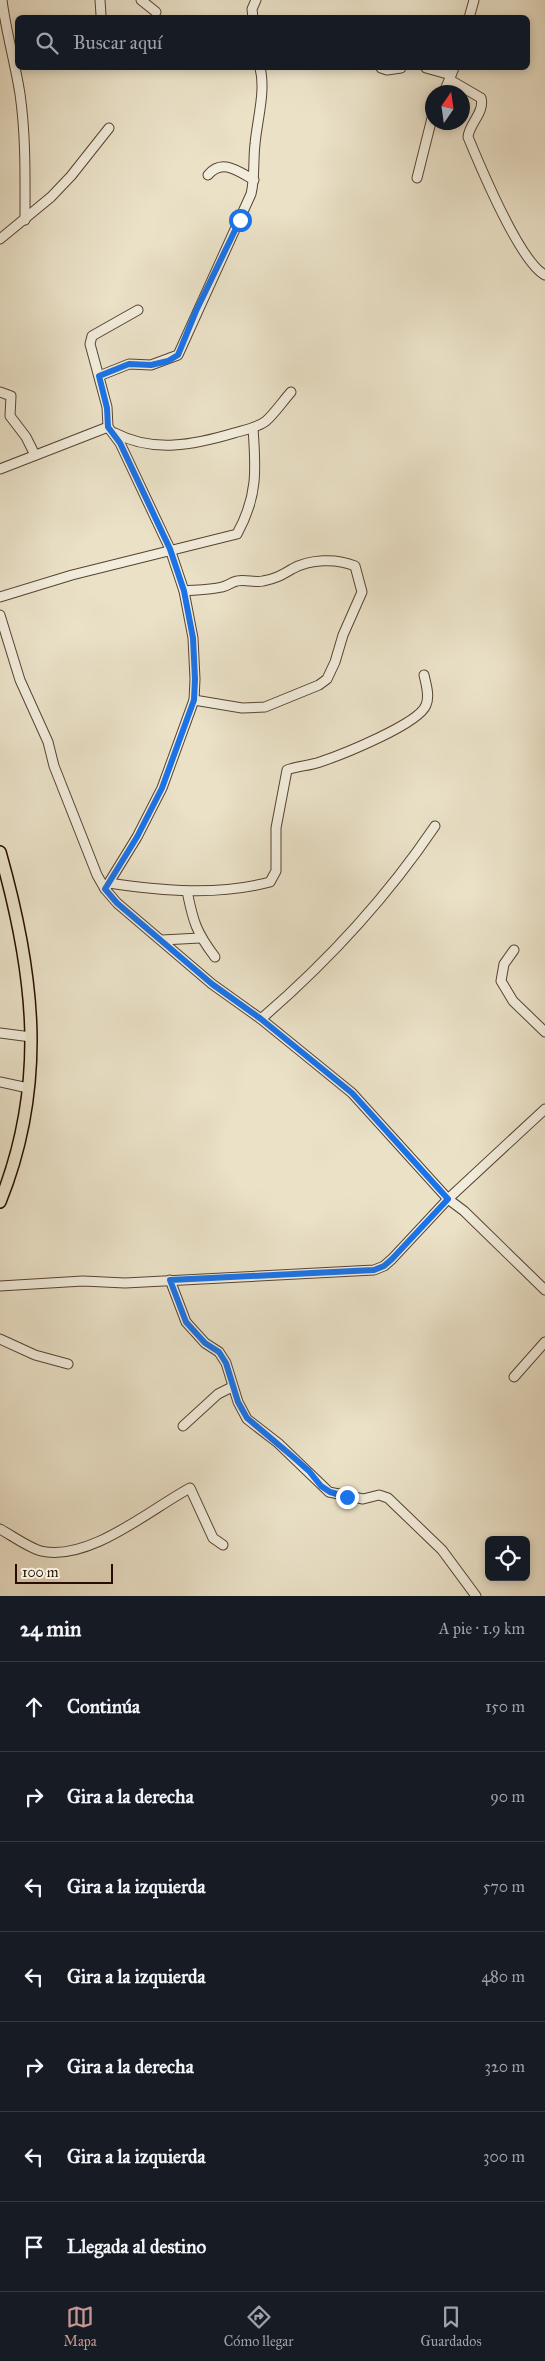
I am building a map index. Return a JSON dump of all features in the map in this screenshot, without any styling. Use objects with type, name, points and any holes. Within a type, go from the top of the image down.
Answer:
[{"type":"main road","points":[[0,852],[17,913],[24,948],[31,1004],[28,1088],[11,1175],[0,1202]]},
{"type":"street","points":[[2,0],[6,31],[20,94],[25,156],[25,220]]},
{"type":"street","points":[[100,0],[101,15]]},
{"type":"street","points":[[141,0],[156,12]]},
{"type":"street","points":[[252,15],[252,9],[256,0]]},
{"type":"street","points":[[470,15],[474,0]]},
{"type":"street","points":[[99,376],[129,364],[151,365],[168,361],[178,355],[196,311],[251,194],[254,180],[255,144],[262,78],[260,70]]},
{"type":"street","points":[[435,70],[452,74],[481,98],[482,106],[470,128],[468,137],[510,228],[538,271],[545,274]]},
{"type":"street","points":[[0,239],[25,220],[71,176],[109,128]]},
{"type":"street","points":[[417,178],[429,130]]},
{"type":"street","points":[[208,175],[213,169],[226,166],[254,180]]},
{"type":"street","points":[[107,886],[137,837],[162,788],[194,700],[193,638],[184,591],[170,549],[126,454],[110,429],[107,408],[90,339],[138,310]]},
{"type":"street","points":[[0,392],[11,396],[10,416],[26,437],[35,455]]},
{"type":"street","points":[[0,469],[110,429],[135,442],[170,447],[209,441],[253,428],[266,421],[291,392]]},
{"type":"street","points":[[0,597],[170,549],[237,534],[248,514],[252,495],[256,466],[253,428]]},
{"type":"street","points":[[184,591],[220,588],[244,580],[262,582],[284,576],[292,569],[304,565],[331,560],[342,560],[356,566],[362,588],[335,662],[327,679],[319,685],[264,707],[242,708],[194,700]]},
{"type":"street","points":[[0,615],[20,680],[48,742],[54,766],[97,875],[107,886],[117,903],[212,984],[261,1019],[361,1102],[448,1199],[464,1211],[545,1290]]},
{"type":"street","points":[[107,886],[187,891],[227,891],[270,882],[276,871],[276,828],[287,770],[321,762],[406,724],[422,712],[426,705],[428,698],[424,675]]},
{"type":"street","points":[[261,1019],[288,996],[365,915],[413,859],[436,826]]},
{"type":"street","points":[[187,891],[193,921],[200,938],[216,956]]},
{"type":"street","points":[[162,940],[200,938]]},
{"type":"street","points":[[514,950],[504,964],[501,981],[514,1001],[545,1032]]},
{"type":"street","points":[[1,1034],[31,1036]]},
{"type":"street","points":[[0,1082],[28,1088]]},
{"type":"street","points":[[0,1286],[83,1281],[125,1283],[374,1270],[384,1266],[392,1259],[448,1199],[545,1109]]},
{"type":"street","points":[[170,1280],[186,1322],[205,1343],[219,1352],[231,1375],[232,1386],[247,1418],[285,1449],[309,1471],[321,1486],[330,1492],[363,1499],[379,1495],[388,1498],[442,1550],[476,1596]]},
{"type":"street","points":[[0,1339],[35,1354],[68,1364]]},
{"type":"street","points":[[514,1377],[545,1342]]},
{"type":"street","points":[[183,1426],[218,1394],[232,1386]]},
{"type":"street","points":[[0,1529],[39,1550],[63,1553],[74,1551],[108,1536],[190,1488],[213,1538],[223,1545]]},
{"type":"route","points":[[240,220],[196,311],[178,355],[168,361],[151,365],[129,364],[99,376],[107,408],[108,427],[120,443],[170,549],[184,591],[193,638],[195,661],[194,700],[162,788],[137,837],[105,889],[117,903],[212,984],[261,1019],[352,1093],[448,1199],[392,1259],[384,1266],[374,1270],[170,1280],[186,1322],[205,1343],[219,1352],[226,1363],[238,1402],[247,1418],[309,1471],[321,1486],[330,1492],[347,1497]]}]
